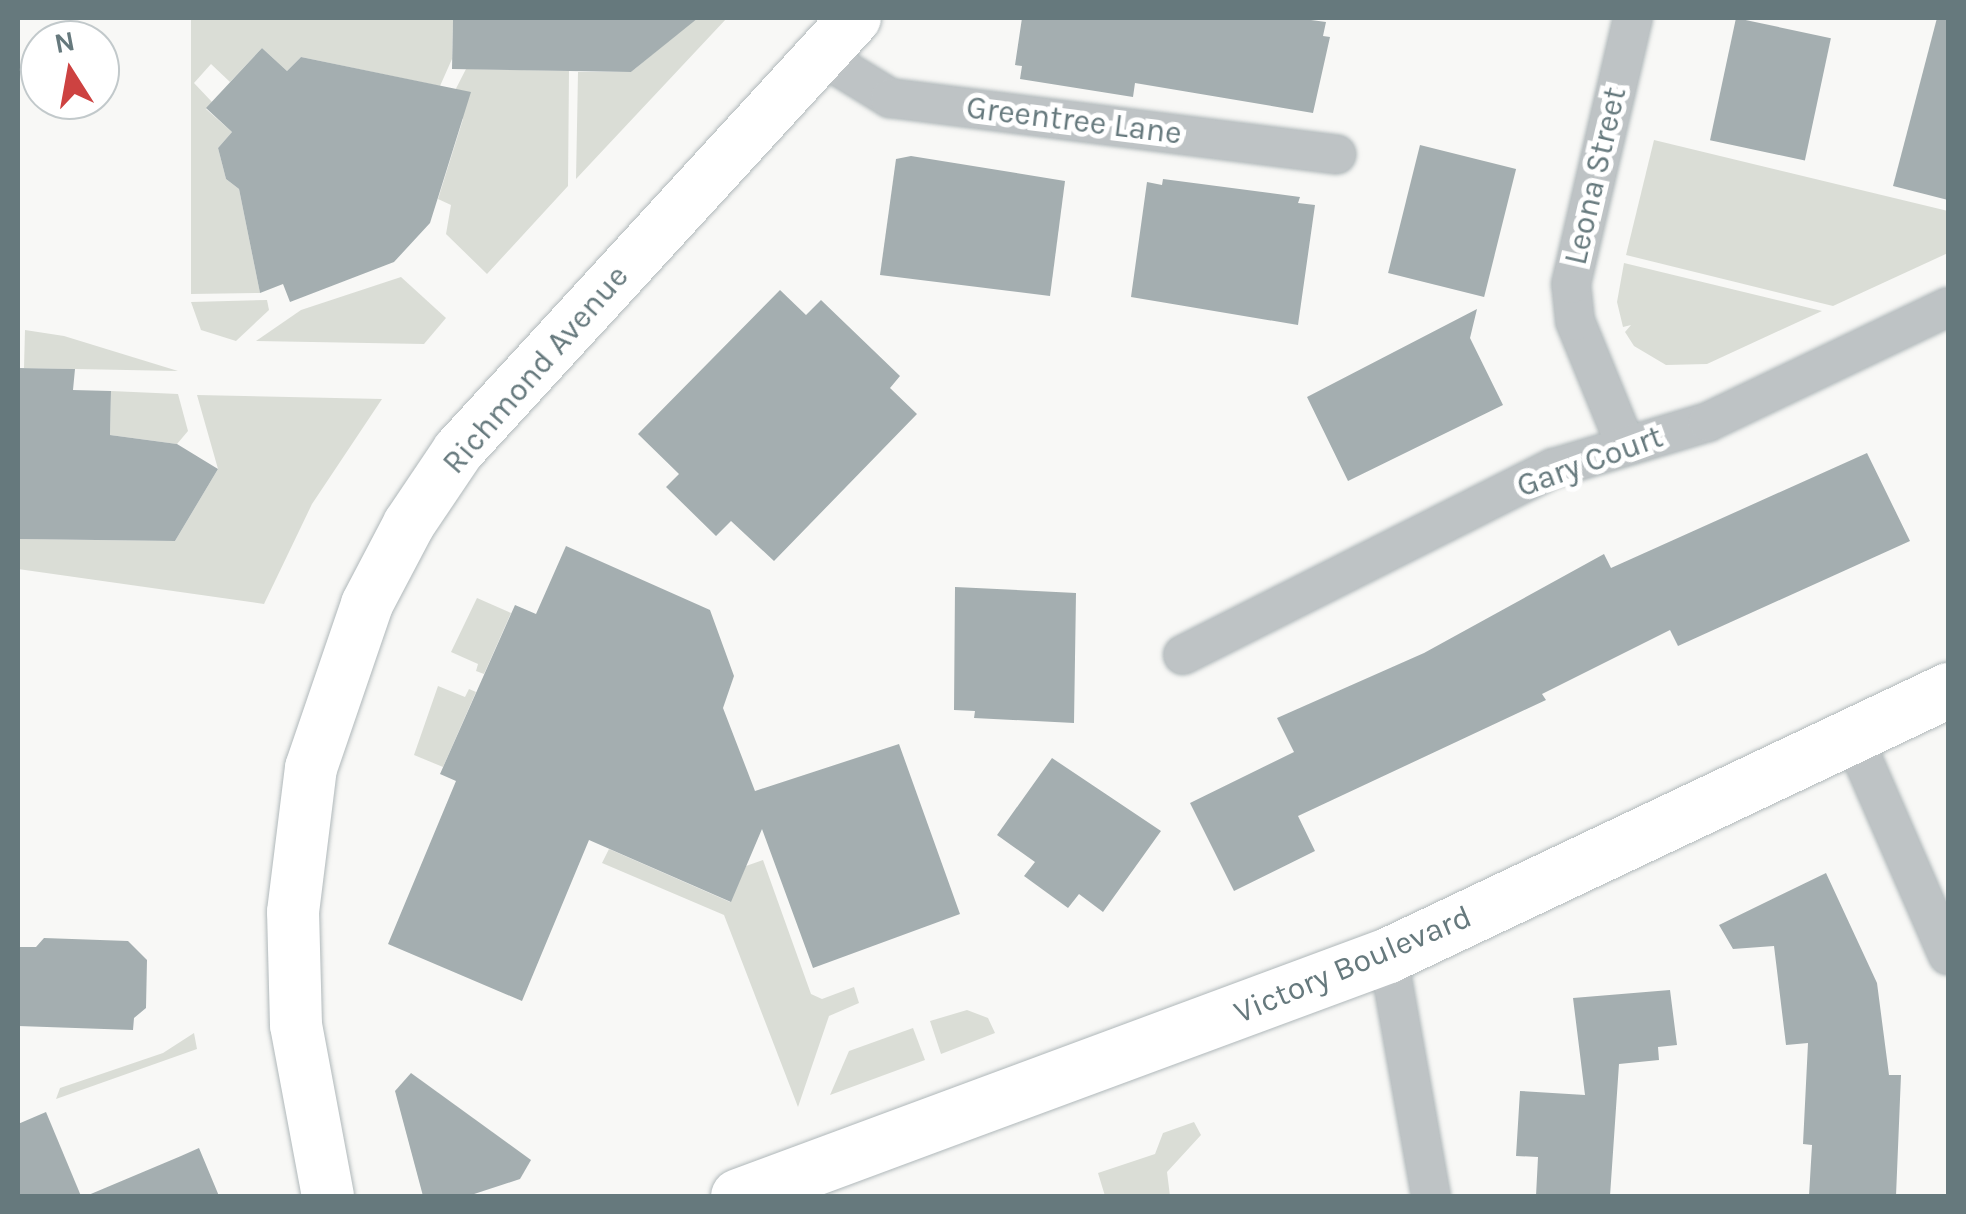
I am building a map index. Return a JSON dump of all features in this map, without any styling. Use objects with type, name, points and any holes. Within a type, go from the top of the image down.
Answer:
[{"type":"main road","name":"Richmond Avenue","points":[[328,1196],[296,1025],[293,912],[312,768],[367,604],[408,524],[458,452],[856,18]]},
{"type":"main road","name":"Victory Boulevard","points":[[738,1196],[778,1186],[1388,955],[1948,690]]},
{"type":"street","name":"Leona Street","points":[[1626,446],[1575,321],[1571,284],[1633,18]]},
{"type":"street","name":"Greentree Lane","points":[[823,57],[890,98],[1336,154]]},
{"type":"street","name":"Gary Court","points":[[1183,654],[1554,468],[1708,422],[1948,307]]},
{"type":"street","points":[[1853,737],[1948,955]]},
{"type":"street","points":[[1388,955],[1431,1196]]},
{"type":"shaded area","points":[[191,18],[453,18],[452,59],[440,86],[301,57],[287,71],[262,48],[230,82],[211,64],[194,83],[212,102],[206,109],[232,132],[218,148],[226,179],[239,189],[260,293],[191,294]]},
{"type":"shaded area","points":[[671,18],[727,18],[576,179],[578,72],[631,72],[671,39]]},
{"type":"shaded area","points":[[466,69],[569,71],[568,186],[487,274],[446,234],[451,205],[438,199],[463,119],[444,112]]},
{"type":"shaded area","points":[[1654,140],[1948,211],[1948,253],[1833,306],[1626,255]]},
{"type":"shaded area","points":[[1624,263],[1822,311],[1707,364],[1666,365],[1634,346],[1625,332],[1631,325],[1623,327],[1617,302]]},
{"type":"shaded area","points":[[401,277],[446,318],[424,344],[256,341],[301,310]]},
{"type":"shaded area","points":[[267,300],[269,310],[236,341],[201,330],[191,302]]},
{"type":"shaded area","points":[[25,330],[64,336],[178,371],[24,368]]},
{"type":"shaded area","points":[[111,391],[178,394],[188,431],[177,444],[110,435]]},
{"type":"shaded area","points":[[197,395],[382,399],[312,504],[264,604],[18,569],[18,539],[175,541],[218,469]]},
{"type":"shaded area","points":[[477,598],[511,613],[484,674],[476,671],[478,664],[451,652]]},
{"type":"shaded area","points":[[438,686],[465,697],[469,689],[476,692],[443,767],[414,755]]},
{"type":"shaded area","points":[[609,849],[730,902],[746,866],[763,860],[811,994],[822,999],[854,987],[859,1003],[829,1016],[798,1107],[724,915],[602,863]]},
{"type":"shaded area","points":[[967,1010],[988,1018],[995,1033],[941,1054],[930,1021]]},
{"type":"shaded area","points":[[913,1028],[925,1060],[830,1095],[849,1051]]},
{"type":"shaded area","points":[[194,1033],[197,1049],[56,1099],[60,1088],[163,1053]]},
{"type":"shaded area","points":[[1194,1122],[1201,1135],[1167,1172],[1170,1196],[1105,1196],[1098,1173],[1155,1154],[1163,1133]]},
{"type":"building","points":[[453,18],[698,18],[631,72],[452,69]]},
{"type":"building","points":[[1022,18],[1296,18],[1326,22],[1323,36],[1330,37],[1313,113],[1135,83],[1133,97],[1020,79],[1022,66],[1015,65]]},
{"type":"building","points":[[1736,18],[1831,38],[1805,160],[1710,140]]},
{"type":"building","points":[[1937,18],[1948,19],[1948,200],[1893,186]]},
{"type":"building","points":[[262,48],[287,71],[301,57],[471,92],[430,223],[394,262],[290,302],[283,284],[260,293],[239,189],[226,179],[218,148],[232,132],[206,108]]},
{"type":"building","points":[[1420,145],[1516,169],[1484,297],[1388,273]]},
{"type":"building","points":[[911,156],[1065,181],[1050,296],[880,275],[896,159]]},
{"type":"building","points":[[1163,179],[1300,197],[1298,203],[1315,205],[1298,325],[1131,297],[1147,182],[1162,185]]},
{"type":"building","points":[[780,290],[806,315],[821,300],[900,376],[890,388],[917,414],[774,561],[731,521],[716,536],[666,487],[679,474],[638,434]]},
{"type":"building","points":[[1477,309],[1470,338],[1503,405],[1348,481],[1307,397]]},
{"type":"building","points":[[18,368],[75,369],[73,390],[111,391],[110,435],[177,444],[218,469],[175,541],[18,539]]},
{"type":"building","points":[[1867,453],[1910,541],[1678,646],[1670,630],[1542,694],[1546,700],[1298,816],[1315,851],[1234,891],[1190,803],[1294,752],[1277,718],[1424,653],[1604,554],[1611,568]]},
{"type":"building","points":[[566,546],[710,610],[734,676],[723,708],[755,791],[899,744],[960,914],[813,968],[762,829],[731,902],[589,840],[522,1001],[388,944],[456,781],[440,774],[515,605],[536,614]]},
{"type":"building","points":[[955,587],[1076,593],[1074,723],[974,718],[975,711],[954,710]]},
{"type":"building","points":[[1052,758],[1161,831],[1103,912],[1079,894],[1068,908],[1024,876],[1035,862],[997,835]]},
{"type":"building","points":[[1826,873],[1877,983],[1889,1075],[1901,1075],[1896,1196],[1809,1196],[1812,1145],[1803,1144],[1808,1043],[1786,1045],[1774,946],[1733,949],[1719,925]]},
{"type":"building","points":[[44,938],[128,941],[147,960],[146,1008],[134,1018],[133,1030],[18,1026],[18,947],[36,947]]},
{"type":"building","points":[[1670,990],[1677,1045],[1658,1047],[1659,1060],[1619,1064],[1610,1196],[1536,1196],[1538,1157],[1516,1156],[1520,1091],[1585,1095],[1573,998]]},
{"type":"building","points":[[411,1073],[531,1160],[520,1179],[468,1196],[423,1196],[395,1091]]},
{"type":"building","points":[[46,1112],[81,1196],[18,1196],[18,1124]]},
{"type":"building","points":[[199,1148],[219,1196],[86,1196],[181,1156]]}]
